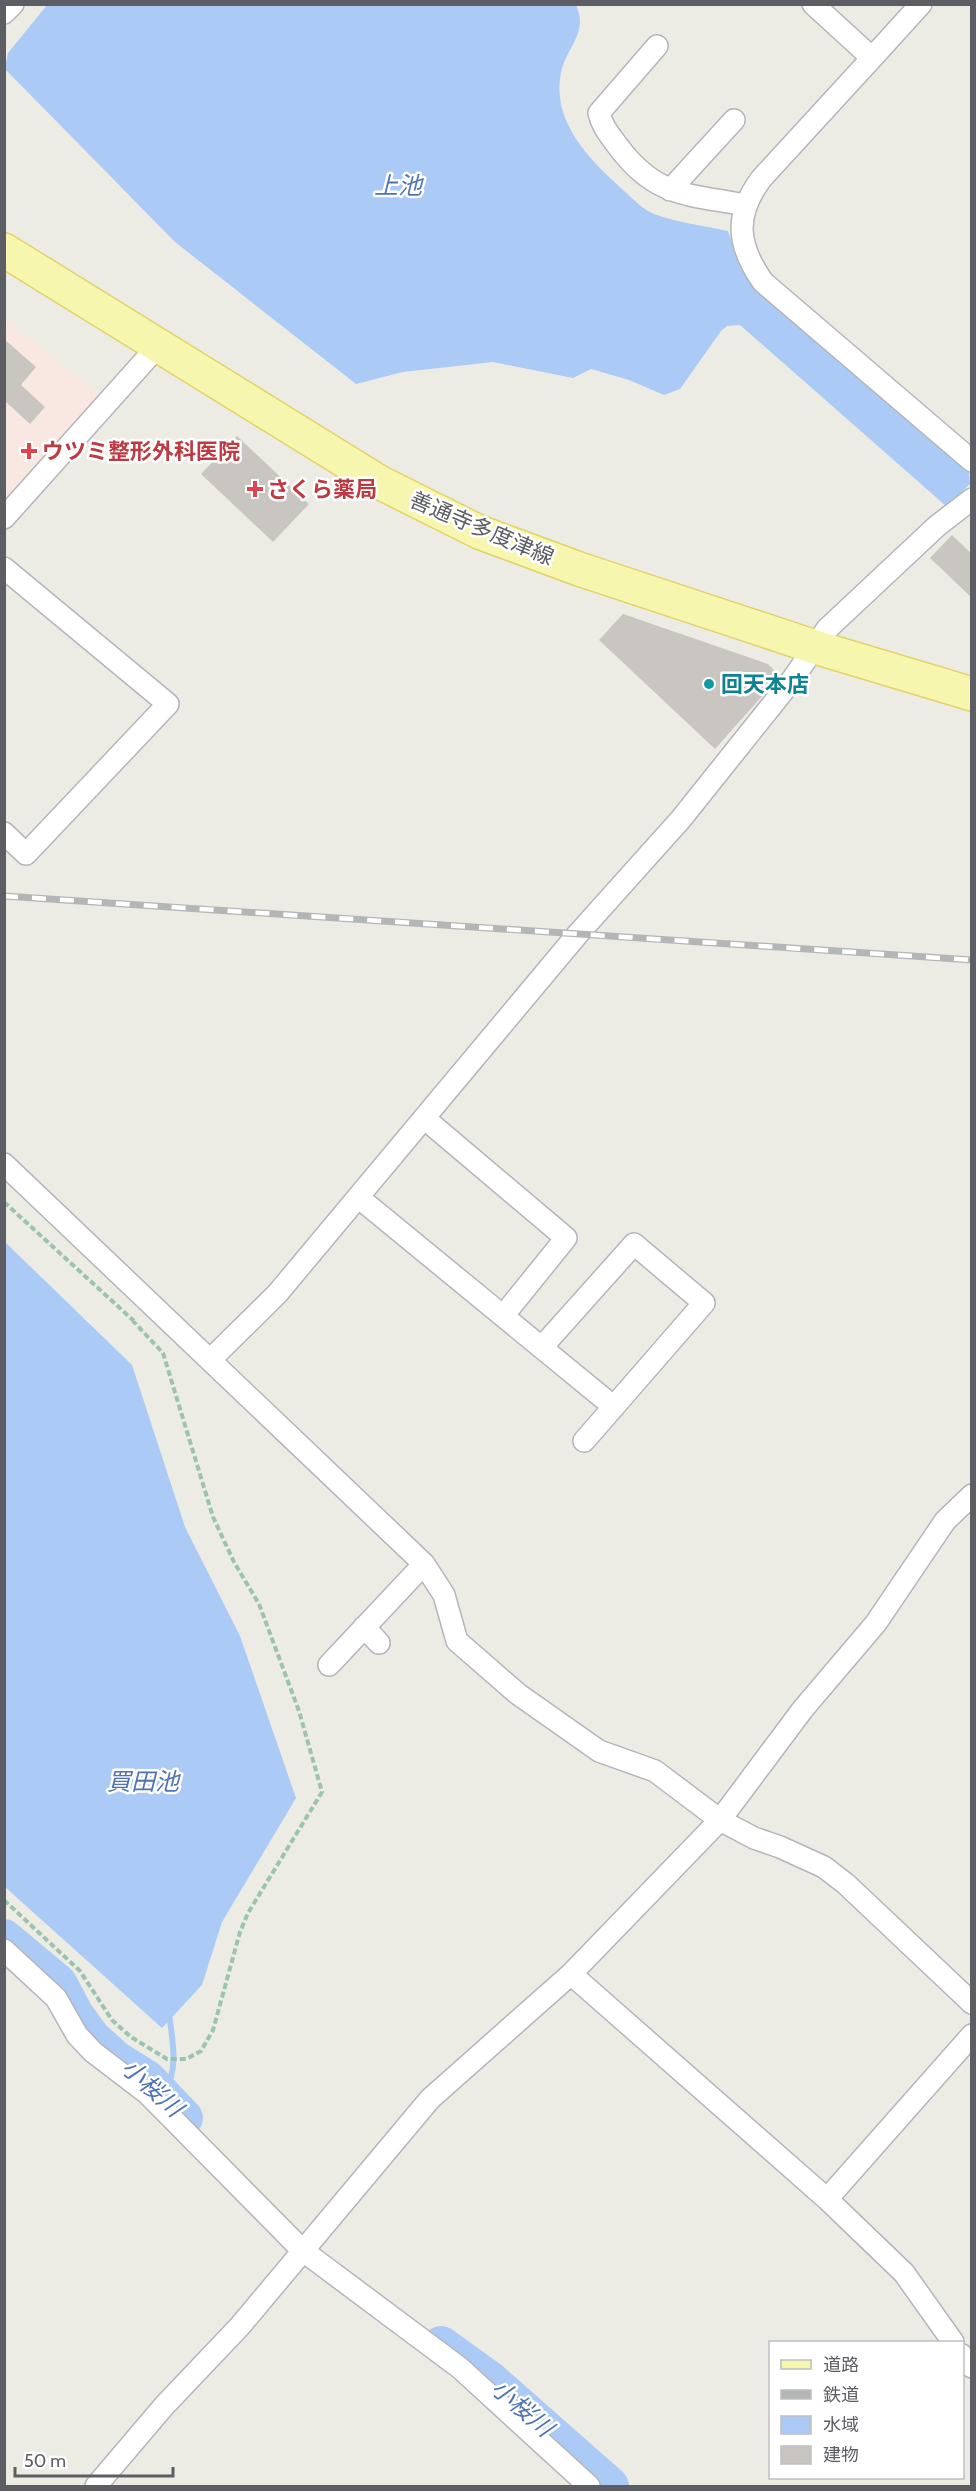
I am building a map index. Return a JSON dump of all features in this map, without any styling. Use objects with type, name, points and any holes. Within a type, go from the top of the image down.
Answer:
[{"type":"main road","name":"善通寺多度津線","points":[[4,250],[379,482],[479,532],[814,647],[972,694]]},
{"type":"street","points":[[4,13],[13,4]]},
{"type":"street","points":[[813,4],[872,58]]},
{"type":"street","points":[[921,4],[761,180],[745,205],[740,225],[752,267],[763,282],[972,461]]},
{"type":"street","points":[[657,46],[599,113],[601,124],[626,158],[657,185],[670,190],[745,205]]},
{"type":"street","points":[[670,190],[734,120]]},
{"type":"street","points":[[4,518],[158,346]]},
{"type":"street","points":[[211,1359],[277,1294],[577,935],[681,819],[792,680],[827,629],[937,526],[972,499]]},
{"type":"street","points":[[4,568],[168,704],[26,854],[4,833]]},
{"type":"street","points":[[424,1118],[566,1238],[503,1316]]},
{"type":"street","points":[[4,1164],[424,1564],[444,1595],[457,1641],[518,1694],[599,1751],[655,1771],[720,1820],[754,1838],[780,1846],[824,1867],[846,1884],[972,2003]]},
{"type":"street","points":[[358,1197],[614,1407]]},
{"type":"street","points":[[542,1347],[634,1244],[704,1303],[584,1442]]},
{"type":"street","points":[[101,2485],[164,2406],[240,2326],[430,2098],[571,1974],[720,1820],[803,1709],[876,1623],[945,1521],[972,1495]]},
{"type":"street","points":[[329,1665],[424,1564]]},
{"type":"street","points":[[364,1627],[379,1643]]},
{"type":"street","points":[[4,1950],[56,1998],[77,2035],[93,2052],[148,2094],[302,2250],[460,2368],[589,2487]]},
{"type":"street","points":[[571,1974],[827,2199],[904,2273],[952,2341]]},
{"type":"street","points":[[827,2199],[972,2035]]},
{"type":"path","points":[[4,1900],[80,1971],[112,2020],[131,2037],[167,2059],[182,2058],[201,2051],[213,2030],[240,1932],[248,1913],[322,1792],[299,1711],[259,1604],[234,1562],[213,1517],[163,1353],[133,1321]]},
{"type":"shaded area","name":"ウツミ整形外科医院","points":[[5,319],[103,397],[5,505]]},
{"type":"water","name":"上池","points":[[47,5],[576,5],[580,24],[561,73],[559,91],[568,124],[586,153],[610,178],[649,212],[676,221],[728,231],[741,269],[760,293],[969,472],[970,484],[946,506],[740,325],[727,326],[721,331],[680,389],[664,395],[629,380],[591,369],[573,378],[493,362],[403,372],[356,384],[175,242],[5,69],[8,53]]},
{"type":"water","name":"買田池","points":[[5,1242],[132,1365],[185,1527],[240,1636],[296,1798],[222,1922],[202,1985],[162,2028],[5,1887]]},
{"type":"building","points":[[4,339],[36,367],[21,385],[45,407],[30,424],[6,402],[4,404]]},
{"type":"building","name":"さくら薬局","points":[[237,436],[309,504],[273,542],[201,474]]},
{"type":"building","points":[[952,535],[972,554],[972,598],[930,558]]},
{"type":"building","name":"回天本店","points":[[623,614],[768,664],[776,672],[768,681],[772,685],[715,749],[599,640]]},
{"type":"waterway","name":"小桜川","points":[[4,1938],[58,1983],[75,2015],[91,2037],[115,2059],[147,2079],[184,2118]]},
{"type":"waterway","points":[[163,2096],[171,2076],[174,2056],[169,2014]]},
{"type":"waterway","name":"小桜川","points":[[441,2345],[491,2381],[610,2486]]},
{"type":"railway","points":[[4,896],[972,960]]},
{"type":"place","name":"ウツミ整形外科医院","points":[[29,451]]},
{"type":"place","name":"さくら薬局","points":[[255,489]]},
{"type":"place","name":"回天本店","points":[[709,684]]}]
